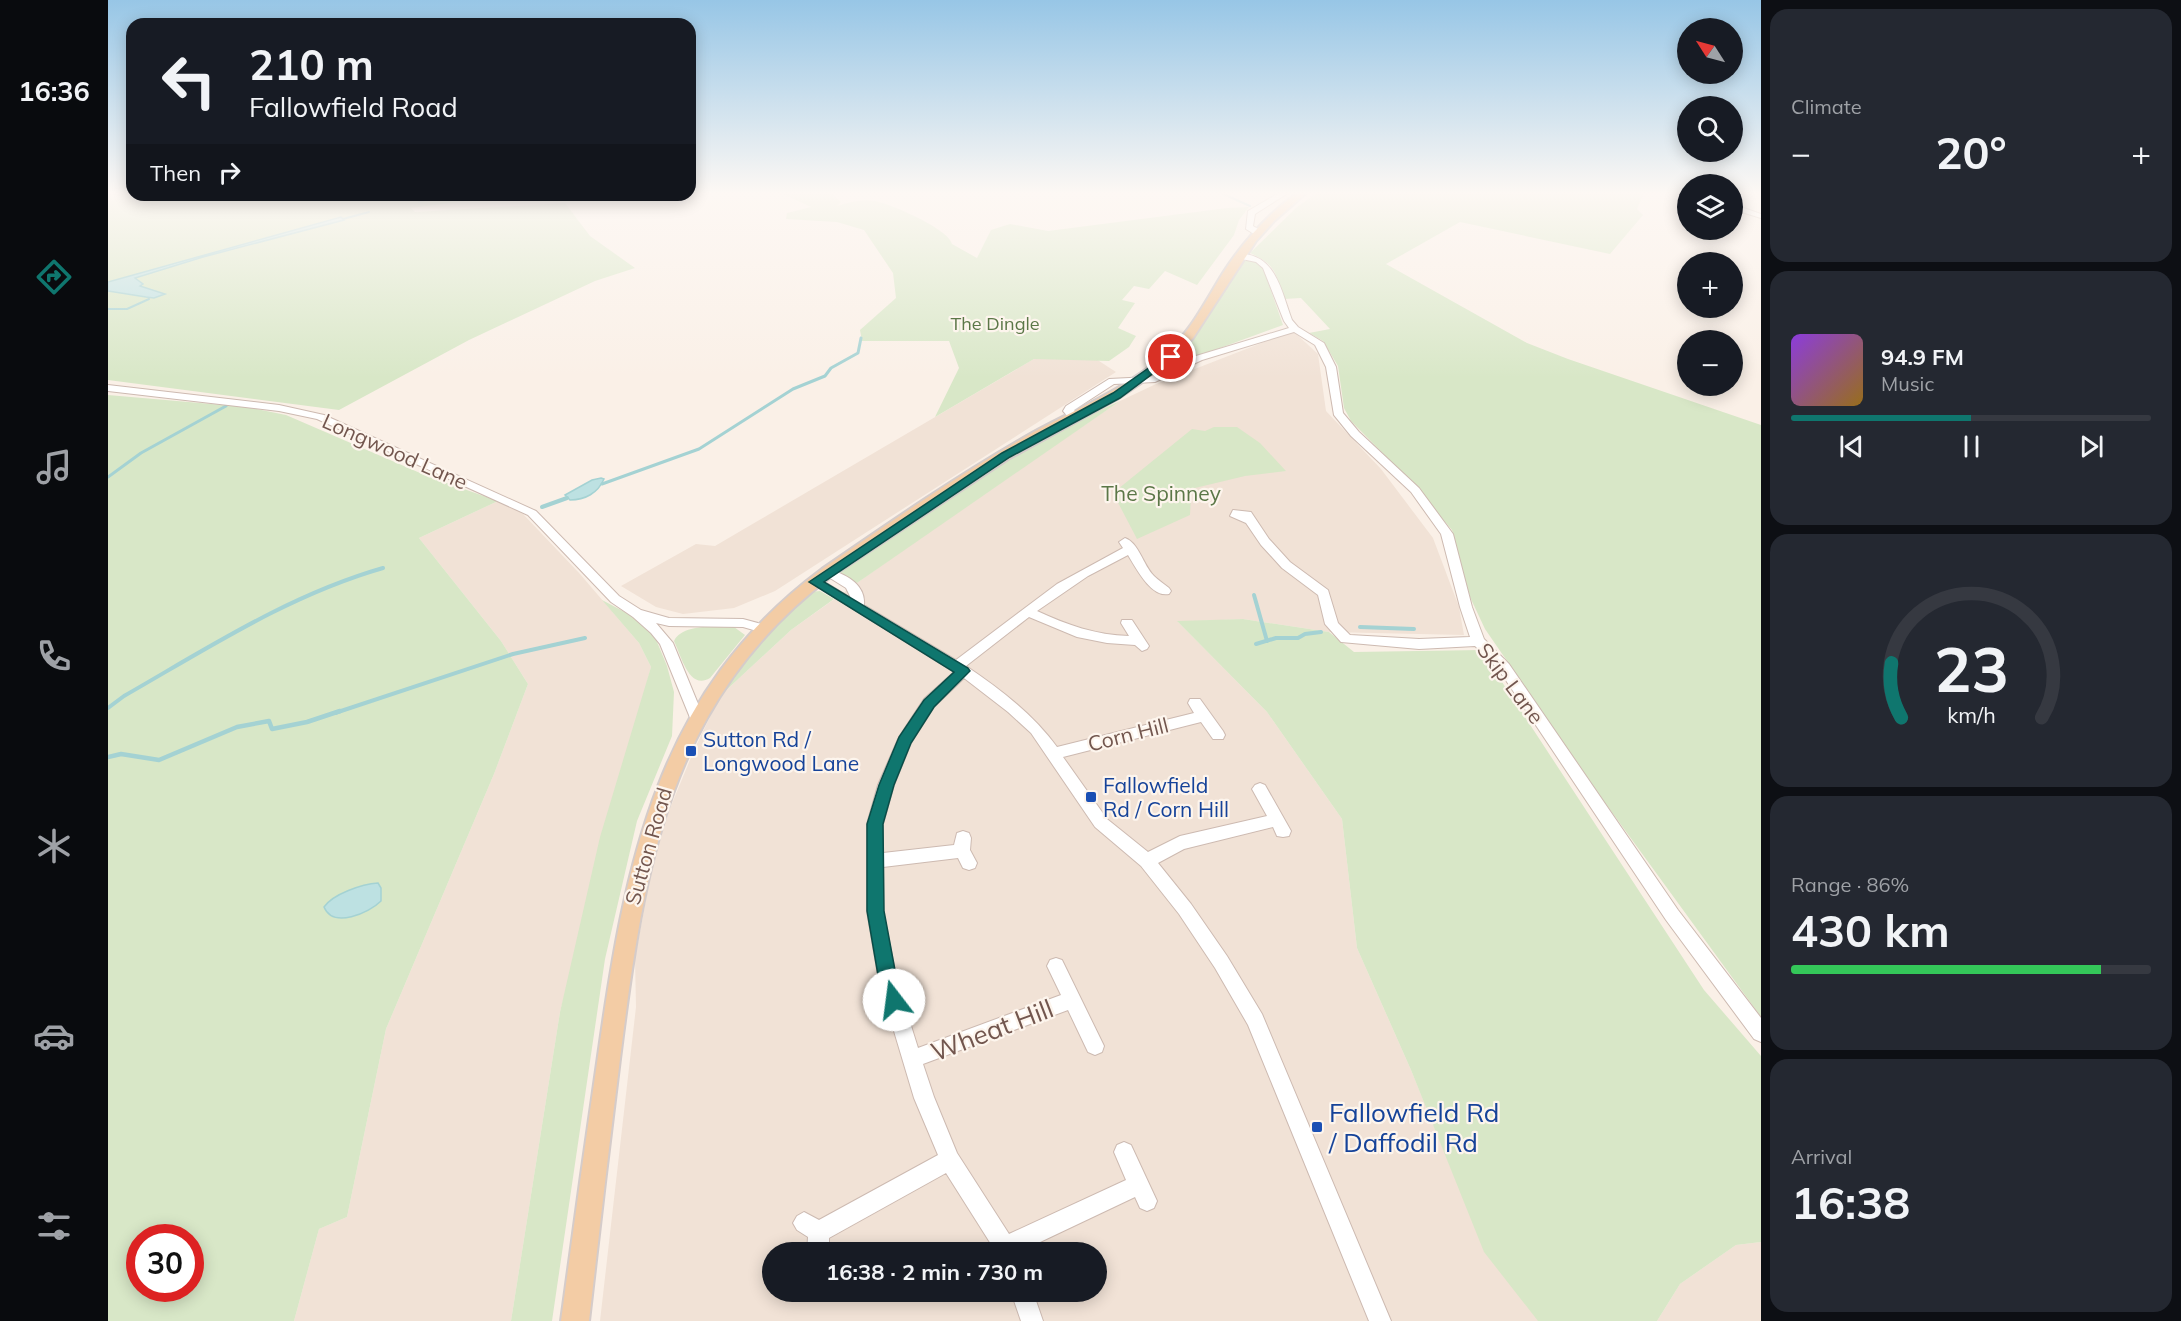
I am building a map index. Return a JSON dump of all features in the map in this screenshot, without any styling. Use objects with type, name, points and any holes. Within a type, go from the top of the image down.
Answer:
[{"type":"main road","name":"Sutton Road","points":[[575,1321],[628,916],[650,825],[666,781],[696,716],[735,661],[764,629],[783,609],[822,577],[1006,455],[1139,380],[1171,357],[1194,331],[1240,256]]},
{"type":"street","name":"Skip Lane","points":[[1240,256],[1258,260],[1267,267],[1288,321],[1295,329],[1319,343],[1331,367],[1338,412],[1355,434],[1415,490],[1447,534],[1466,607],[1478,641],[1504,667],[1672,915],[1761,1033]]},
{"type":"street","points":[[1139,380],[1152,380],[1185,364],[1295,329]]},
{"type":"street","points":[[1171,357],[1185,364]]},
{"type":"street","name":"Longwood Lane","points":[[108,388],[279,408],[320,417],[532,513],[615,598],[638,614],[666,643],[696,716]]},
{"type":"street","points":[[1250,521],[1286,565],[1324,593],[1332,624],[1346,639],[1419,644],[1478,641]]},
{"type":"street","points":[[1003,1242],[950,1160],[924,1098],[888,981],[875,911],[875,824],[886,785],[904,741],[929,703],[960,669],[1056,589],[1128,545],[1149,578],[1165,591]]},
{"type":"street","points":[[822,577],[857,607],[989,689],[1036,729],[1101,823],[1147,861],[1191,918],[1221,962],[1255,1020],[1380,1321]]},
{"type":"street","points":[[1028,612],[1073,633],[1140,644],[1127,622]]},
{"type":"street","name":"Longwood Lane","points":[[638,614],[669,622],[743,623],[764,629]]},
{"type":"street","points":[[666,643],[686,623]]},
{"type":"street","name":"Corn Hill","points":[[1053,754],[1199,709],[1218,735]]},
{"type":"street","points":[[1147,861],[1180,843],[1280,826],[1260,789]]},
{"type":"street","points":[[876,861],[964,851]]},
{"type":"street","name":"Wheat Hill","points":[[1056,966],[1095,1046]]},
{"type":"street","name":"Wheat Hill","points":[[913,1059],[1071,1000]]},
{"type":"street","points":[[1024,1242],[1143,1193],[1124,1152]]},
{"type":"street","points":[[814,1235],[950,1160]]},
{"type":"street","points":[[1025,1302],[1032,1321]]},
{"type":"shaded area","points":[[1293,331],[1318,354],[1326,411],[1381,469],[1433,538],[1459,607],[1464,635],[1329,632],[1243,619],[1178,622],[1267,712],[1342,819],[1357,948],[1411,1070],[1459,1188],[1556,1321],[600,1321],[636,1007],[635,959],[657,840],[694,750],[720,696],[791,630],[951,516],[1120,401],[1156,384]]},
{"type":"shaded area","points":[[1034,359],[1096,359],[1116,372],[775,591],[734,608],[683,614],[656,607],[621,586],[696,544],[715,546]]},
{"type":"shaded area","points":[[498,501],[523,514],[580,574],[639,643],[651,667],[560,1012],[511,1321],[294,1321],[319,1229],[347,1217],[386,1029],[494,774],[528,684],[501,641],[419,538]]},
{"type":"shaded area","points":[[1761,1242],[1761,1321],[1657,1321],[1680,1284],[1736,1245]]},
{"type":"green space","points":[[108,255],[616,255],[635,268],[595,281],[469,340],[339,410],[108,380]]},
{"type":"green space","name":"The Dingle","points":[[881,255],[971,255],[977,258],[979,255],[1219,255],[1197,285],[1165,271],[1149,289],[1134,286],[1122,300],[1135,303],[1118,328],[1136,336],[1129,347],[1109,361],[1034,359],[935,417],[959,368],[949,341],[862,341],[860,330],[896,298],[893,273]]},
{"type":"green space","points":[[1254,255],[1402,255],[1386,264],[1527,343],[1761,425],[1761,1017],[1603,800],[1485,629],[1470,597],[1452,530],[1413,484],[1351,421],[1344,408],[1338,366],[1323,341],[1309,333],[1330,329],[1301,298],[1284,299],[1274,271]]},
{"type":"green space","points":[[1252,260],[1262,265],[1283,325],[1190,359],[1182,358],[1179,355],[1198,333],[1241,261]]},
{"type":"green space","points":[[108,395],[246,407],[286,415],[427,476],[498,501],[419,538],[501,641],[528,684],[494,774],[386,1029],[347,1217],[319,1229],[294,1321],[108,1321]]},
{"type":"green space","points":[[1120,401],[857,583],[838,571],[981,474],[1042,437]]},
{"type":"green space","name":"The Spinney","points":[[1214,427],[1237,427],[1260,443],[1286,471],[1245,476],[1195,488],[1191,496],[1190,515],[1137,539],[1113,493],[1192,429],[1205,431]]},
{"type":"green space","points":[[820,591],[834,599],[791,630],[720,696],[749,654],[810,592]]},
{"type":"green space","points":[[602,600],[640,620],[655,637],[667,666],[674,692],[672,736],[637,821],[605,959],[552,1321],[511,1321],[560,1012],[600,837],[651,667],[639,643]]},
{"type":"green space","points":[[1243,619],[1329,632],[1354,652],[1481,650],[1704,990],[1761,1056],[1761,1242],[1736,1245],[1680,1284],[1657,1321],[1538,1321],[1484,1252],[1411,1070],[1357,948],[1342,819],[1267,712],[1177,621]]},
{"type":"green space","points":[[701,627],[734,627],[745,635],[710,678],[703,681],[696,680],[687,670],[674,641],[678,635]]},
{"type":"water","points":[[212,255],[135,278],[143,284],[140,286],[165,294],[154,298],[108,291],[108,282]]},
{"type":"water","points":[[604,479],[595,492],[586,497],[570,500],[565,495],[592,480]]},
{"type":"water","points":[[378,883],[381,888],[381,901],[360,914],[343,918],[335,917],[329,914],[324,907],[348,890]]},
{"type":"waterway","points":[[108,309],[127,309],[149,299]]},
{"type":"waterway","points":[[602,484],[699,449],[793,389],[825,376],[831,368],[858,353],[861,338]]},
{"type":"waterway","points":[[108,477],[141,453],[226,406]]},
{"type":"waterway","points":[[542,507],[567,498]]},
{"type":"waterway","points":[[108,708],[124,696],[250,624],[348,579],[383,568]]},
{"type":"waterway","points":[[1254,595],[1267,641]]},
{"type":"waterway","points":[[1360,627],[1414,629]]},
{"type":"waterway","points":[[1267,641],[1276,638],[1298,638],[1305,634],[1321,632]]},
{"type":"waterway","points":[[335,713],[513,654],[585,638]]},
{"type":"waterway","points":[[1256,644],[1267,641]]},
{"type":"waterway","points":[[108,757],[121,754],[159,760],[237,727],[269,721],[272,729],[307,722],[340,711]]},
{"type":"place","name":"Sutton Rd / Longwood Lane","points":[[691,751]]},
{"type":"place","name":"Fallowfield Rd / Corn Hill","points":[[1091,797]]},
{"type":"place","name":"Fallowfield Rd / Daffodil Rd","points":[[1317,1127]]},
{"type":"route","points":[[894,1000],[888,981],[875,911],[875,824],[886,785],[904,741],[929,703],[963,671],[816,582],[864,547],[1006,455],[1116,395],[1171,357]]}]
